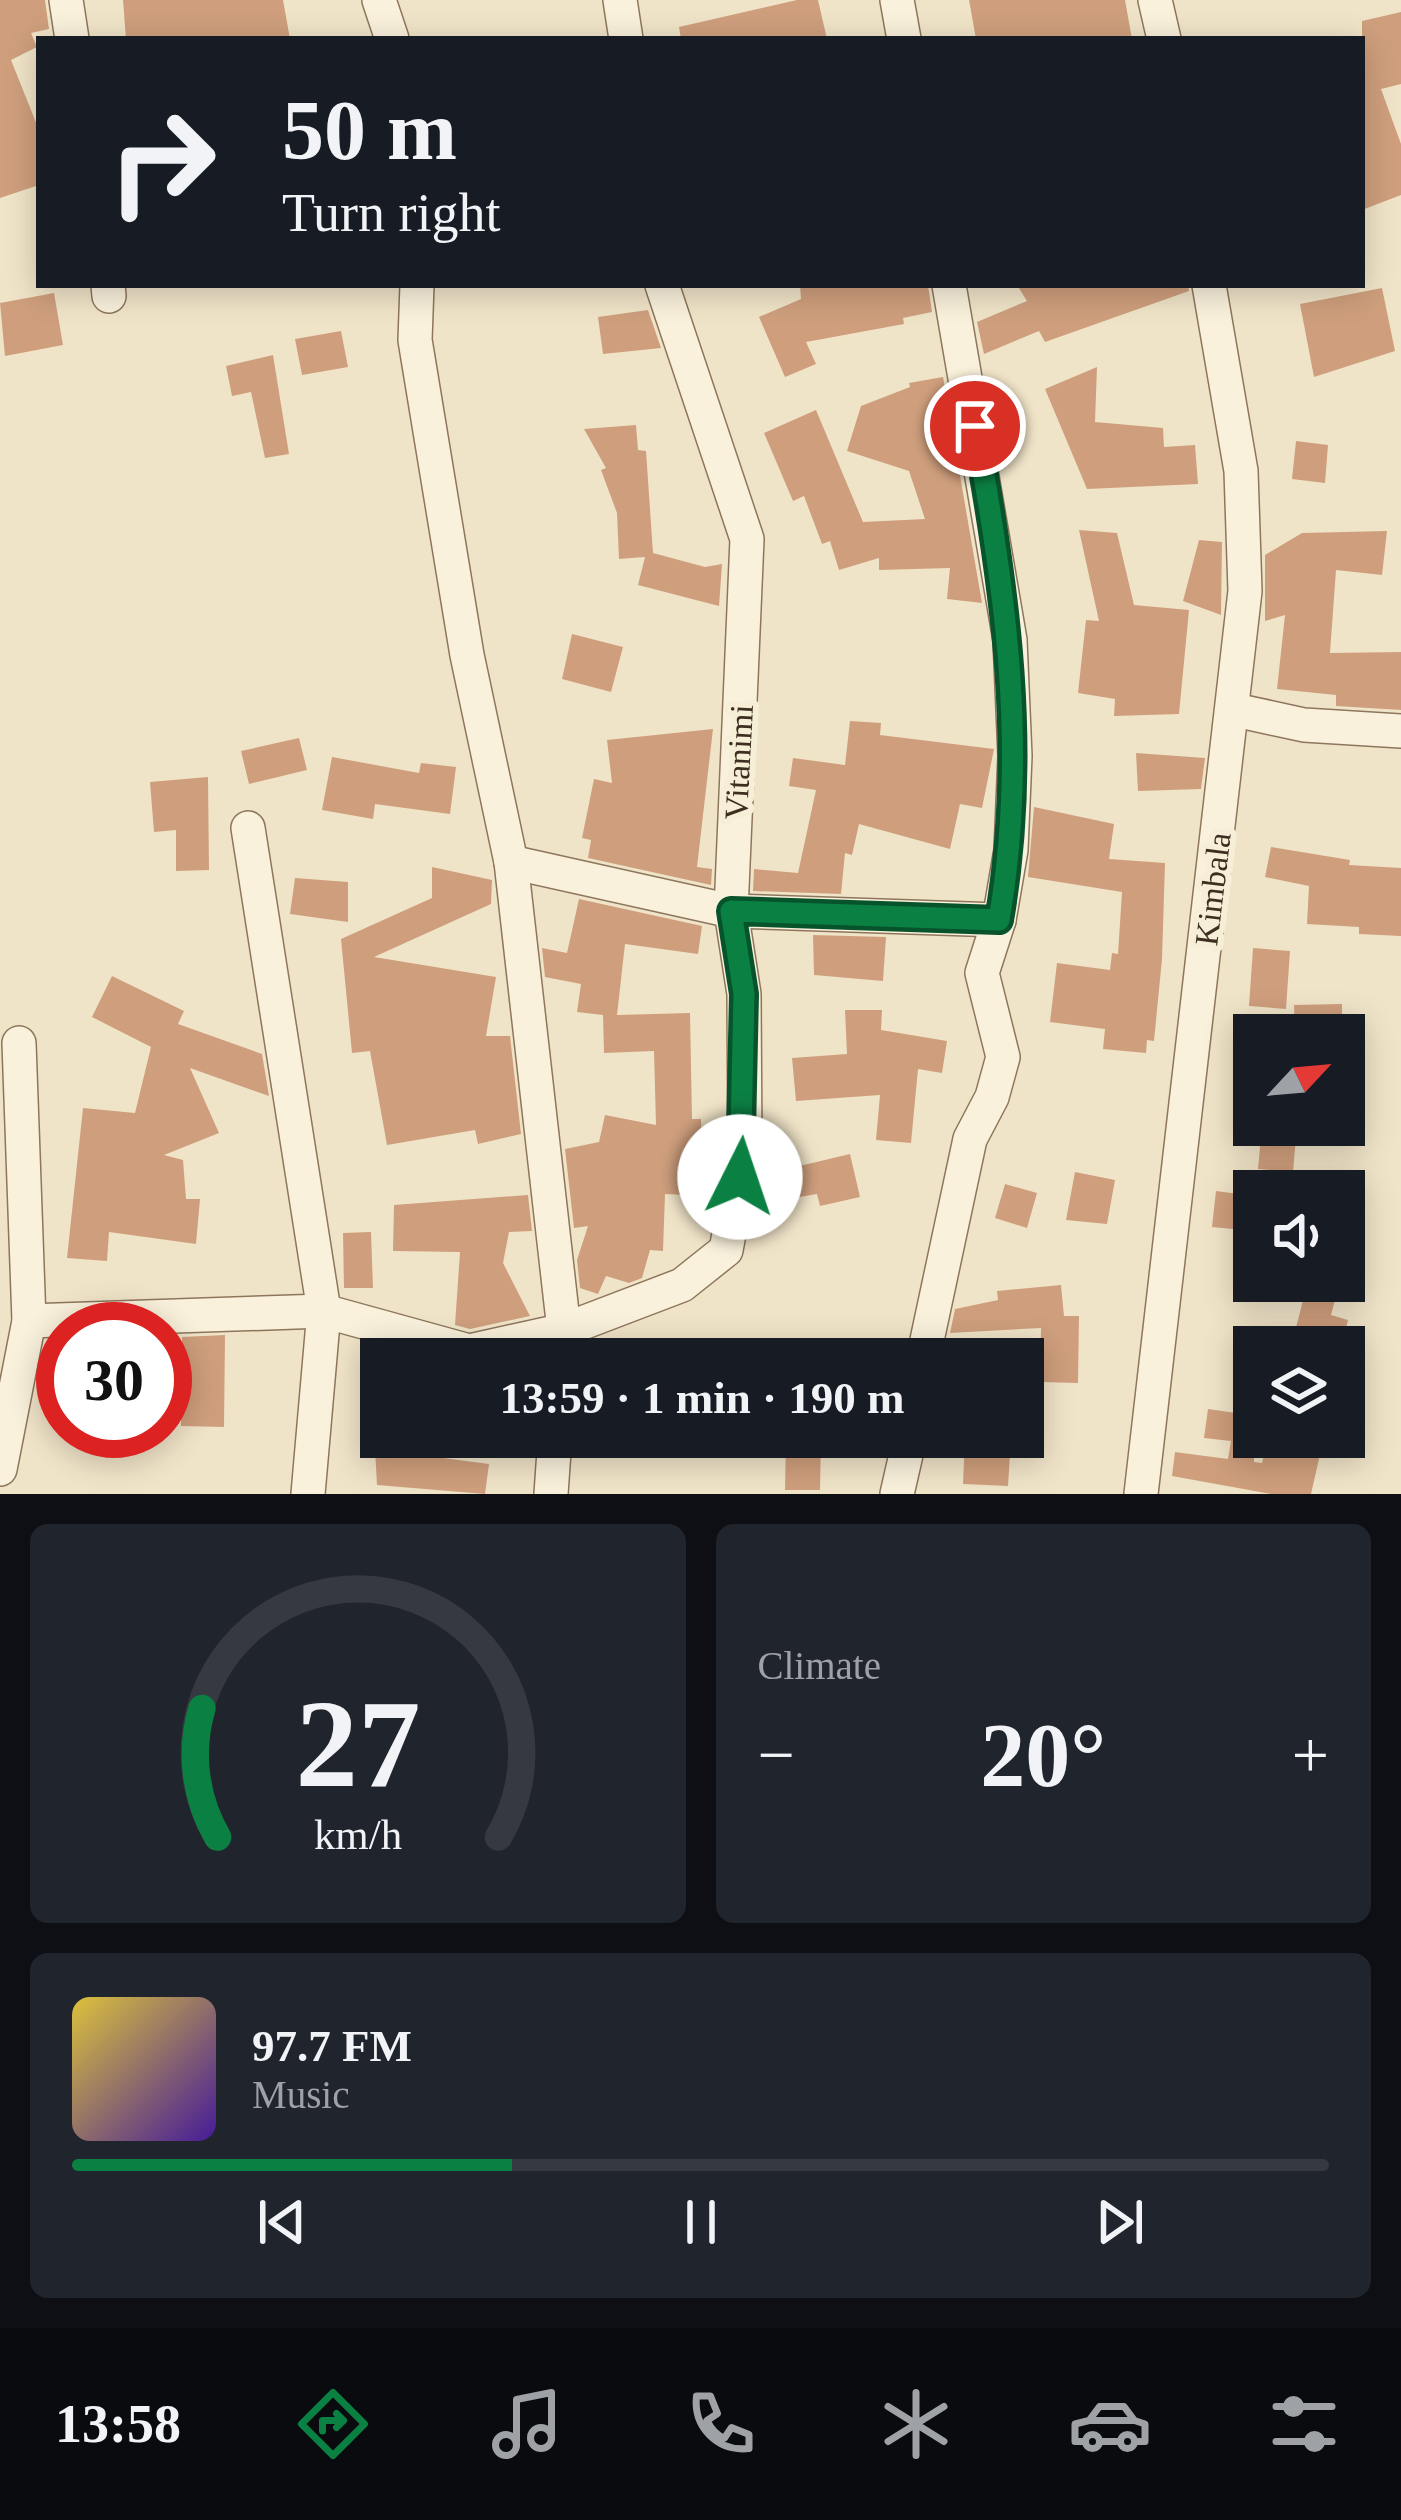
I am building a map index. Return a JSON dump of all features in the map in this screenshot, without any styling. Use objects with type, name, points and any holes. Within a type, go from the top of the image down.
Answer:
[{"type":"street","points":[[66,0],[72,36]]},
{"type":"street","points":[[379,0],[391,36]]},
{"type":"street","points":[[620,0],[626,36]]},
{"type":"street","points":[[897,0],[903,36]]},
{"type":"street","points":[[1155,0],[1163,36]]},
{"type":"street","points":[[417,288],[415,340],[467,655],[511,862],[562,1338]]},
{"type":"street","name":"Vitanimi","points":[[577,1338],[682,1285],[726,1250],[745,1147],[744,994],[731,911],[747,539],[663,288]]},
{"type":"street","points":[[927,1338],[970,1139],[992,1097],[1003,1057],[982,973],[999,920],[1011,850],[1010,640],[951,288]]},
{"type":"street","name":"Kimbala","points":[[1142,1494],[1245,591],[1241,471],[1210,288]]},
{"type":"street","points":[[1235,710],[1304,725],[1401,731]]},
{"type":"street","points":[[248,827],[324,1311],[308,1494]]},
{"type":"street","points":[[511,862],[731,911],[999,920]]},
{"type":"street","points":[[0,1469],[28,1321],[19,1043]]},
{"type":"street","points":[[28,1321],[324,1311],[422,1338]]},
{"type":"street","points":[[551,1494],[554,1458]]},
{"type":"street","points":[[897,1494],[905,1458]]},
{"type":"building","points":[[0,0],[45,0],[49,29],[31,33],[36,48],[11,60],[36,122],[36,186],[0,198]]},
{"type":"building","points":[[123,0],[283,0],[289,36],[126,36]]},
{"type":"building","points":[[797,0],[818,0],[826,36],[680,36],[679,27]]},
{"type":"building","points":[[969,0],[1125,0],[1131,36],[975,36]]},
{"type":"building","points":[[1401,12],[1401,84],[1381,89],[1401,144],[1401,195],[1365,209],[1365,36],[1362,21]]},
{"type":"building","points":[[800,288],[928,288],[932,312],[903,318],[904,324],[806,342],[816,364],[785,377],[759,317],[801,299]]},
{"type":"building","points":[[1019,288],[1189,291],[1045,342],[1039,331],[984,354],[977,322],[1027,301]]},
{"type":"building","points":[[1382,288],[1395,351],[1314,377],[1300,304]]},
{"type":"building","points":[[54,293],[63,345],[5,356],[0,303]]},
{"type":"building","points":[[648,310],[661,348],[603,354],[598,317]]},
{"type":"building","points":[[341,331],[348,367],[302,375],[295,339]]},
{"type":"building","points":[[273,355],[289,454],[265,458],[251,392],[232,396],[226,366]]},
{"type":"building","points":[[1097,367],[1095,422],[1163,428],[1164,447],[1195,445],[1198,484],[1087,489],[1045,389]]},
{"type":"building","points":[[943,377],[982,603],[947,599],[950,568],[879,570],[879,558],[839,570],[830,541],[822,544],[804,496],[793,501],[764,433],[816,410],[863,522],[925,519],[909,471],[847,451],[861,406],[910,387],[909,383]]},
{"type":"building","points":[[636,425],[638,450],[646,451],[653,553],[705,567],[722,564],[719,606],[638,585],[645,557],[619,559],[617,513],[601,470],[606,468],[584,429]]},
{"type":"building","points":[[1296,441],[1328,445],[1325,483],[1292,479]]},
{"type":"building","points":[[1079,530],[1117,533],[1134,605],[1189,610],[1179,714],[1114,716],[1115,699],[1078,693],[1086,620],[1099,621]]},
{"type":"building","points":[[1387,531],[1382,575],[1336,570],[1330,653],[1401,652],[1401,710],[1336,706],[1336,695],[1277,689],[1285,615],[1265,621],[1265,555],[1302,533]]},
{"type":"building","points":[[1199,540],[1222,542],[1221,615],[1183,601]]},
{"type":"building","points":[[572,634],[623,647],[611,692],[562,679]]},
{"type":"building","points":[[850,721],[881,723],[880,735],[994,749],[982,808],[960,804],[950,849],[859,824],[852,855],[845,853],[841,894],[753,891],[754,869],[798,873],[816,790],[789,786],[793,758],[845,765]]},
{"type":"building","points":[[713,729],[697,867],[712,869],[711,885],[588,858],[591,840],[582,838],[594,779],[612,783],[607,740]]},
{"type":"building","points":[[299,738],[307,770],[249,784],[241,751]]},
{"type":"building","points":[[1136,753],[1205,758],[1201,789],[1138,791]]},
{"type":"building","points":[[332,757],[419,773],[421,763],[456,767],[450,814],[375,804],[373,819],[322,810]]},
{"type":"building","points":[[208,777],[209,870],[176,871],[176,830],[154,832],[150,782]]},
{"type":"building","points":[[1034,807],[1114,824],[1109,859],[1165,863],[1154,1041],[1147,1040],[1146,1053],[1103,1049],[1105,1029],[1050,1022],[1057,963],[1110,970],[1112,953],[1118,954],[1122,892],[1028,877]]},
{"type":"building","points":[[1271,847],[1350,860],[1349,865],[1401,868],[1401,936],[1359,934],[1359,927],[1307,924],[1309,886],[1265,877]]},
{"type":"building","points":[[432,867],[492,880],[491,904],[374,957],[496,977],[486,1036],[510,1036],[521,1134],[478,1144],[475,1130],[387,1145],[370,1051],[352,1053],[341,939],[432,898]]},
{"type":"building","points":[[295,878],[348,882],[348,922],[290,914]]},
{"type":"building","points":[[579,899],[702,926],[698,954],[625,944],[617,1015],[690,1013],[692,1119],[701,1119],[702,1165],[712,1165],[711,1196],[665,1194],[663,1251],[650,1250],[642,1278],[629,1283],[606,1276],[598,1294],[580,1288],[577,1260],[588,1226],[574,1228],[565,1149],[599,1142],[605,1115],[656,1125],[654,1051],[604,1053],[603,1015],[577,1012],[581,984],[545,977],[542,948],[567,953]]},
{"type":"building","points":[[813,935],[886,937],[883,981],[814,975]]},
{"type":"building","points":[[1253,948],[1290,951],[1286,1009],[1249,1006]]},
{"type":"building","points":[[112,976],[184,1011],[178,1024],[262,1054],[269,1096],[190,1068],[219,1133],[164,1155],[183,1160],[186,1199],[200,1199],[196,1244],[109,1232],[107,1261],[67,1258],[83,1108],[135,1113],[151,1047],[92,1017]]},
{"type":"building","points":[[1342,1004],[1342,1014],[1294,1014],[1294,1005]]},
{"type":"building","points":[[845,1010],[882,1010],[881,1030],[947,1041],[942,1073],[918,1069],[911,1143],[876,1140],[880,1095],[796,1101],[792,1058],[847,1054]]},
{"type":"building","points":[[1260,1146],[1295,1146],[1293,1170],[1258,1169]]},
{"type":"building","points":[[850,1154],[860,1197],[820,1206],[817,1194],[787,1199],[783,1170]]},
{"type":"building","points":[[1075,1172],[1115,1180],[1107,1224],[1066,1220]]},
{"type":"building","points":[[1005,1184],[1037,1193],[1027,1228],[995,1218]]},
{"type":"building","points":[[1216,1191],[1233,1193],[1233,1229],[1212,1227]]},
{"type":"building","points":[[528,1195],[532,1231],[509,1232],[503,1263],[530,1316],[470,1329],[455,1325],[460,1252],[393,1251],[394,1205]]},
{"type":"building","points":[[371,1232],[373,1288],[344,1288],[343,1233]]},
{"type":"building","points":[[1061,1285],[1064,1316],[1079,1316],[1078,1383],[1044,1382],[1041,1328],[950,1333],[955,1309],[998,1300],[997,1291]]},
{"type":"building","points":[[1303,1302],[1334,1302],[1331,1315],[1348,1320],[1346,1326],[1296,1326]]},
{"type":"building","points":[[225,1335],[224,1427],[192,1426],[192,1337]]},
{"type":"building","points":[[1208,1409],[1233,1413],[1233,1458],[1262,1463],[1263,1458],[1319,1458],[1311,1494],[1271,1494],[1172,1476],[1175,1452],[1228,1459],[1231,1441],[1204,1438]]},
{"type":"building","points":[[376,1458],[489,1464],[485,1494],[377,1485]]},
{"type":"building","points":[[786,1458],[821,1458],[820,1490],[785,1490]]},
{"type":"building","points":[[964,1458],[1010,1458],[1008,1486],[963,1484]]},
{"type":"route","points":[[740,1177],[745,1147],[744,994],[731,911],[999,920],[1011,850],[1015,756],[1010,640],[975,426]]}]
